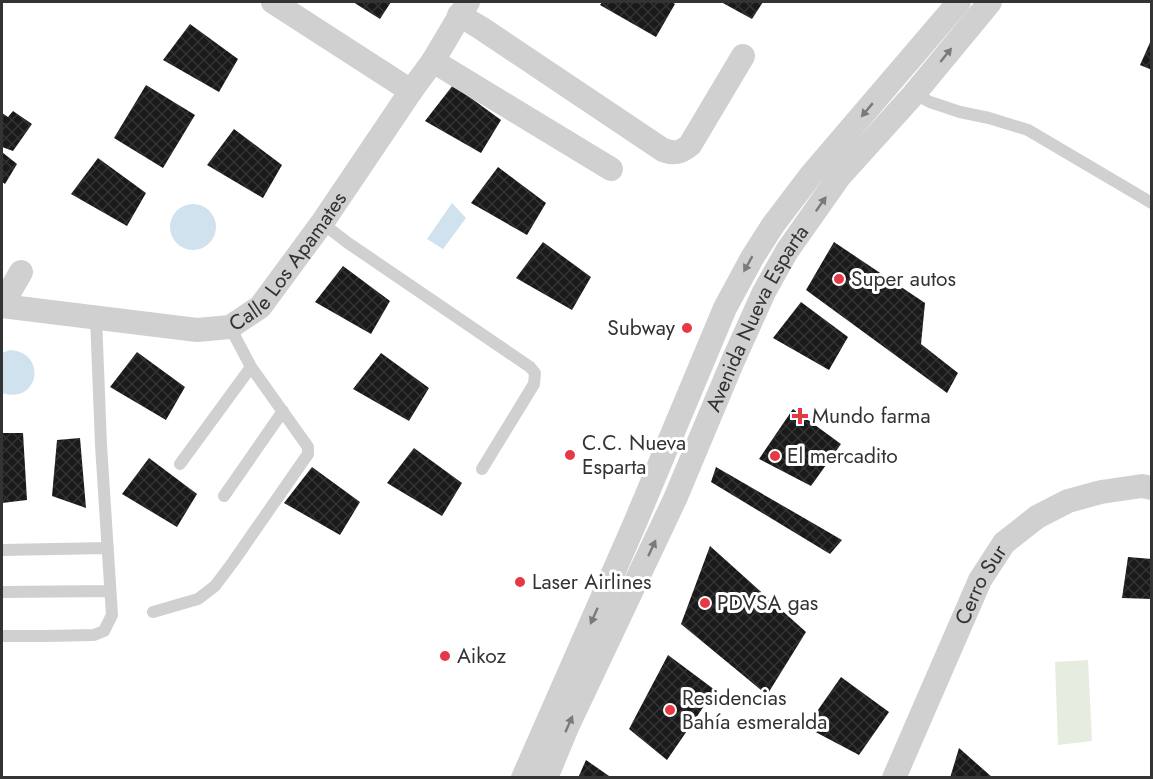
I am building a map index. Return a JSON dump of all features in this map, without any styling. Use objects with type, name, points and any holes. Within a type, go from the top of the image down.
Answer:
[{"type":"street","points":[[273,2],[411,91]]},
{"type":"street","name":"Avenida Nueva Esparta","points":[[523,777],[635,523],[725,308],[752,258],[773,225],[811,175],[959,2]]},
{"type":"street","name":"Avenida Nueva Esparta","points":[[546,777],[568,725],[675,499],[764,291],[787,251],[839,177],[914,94],[990,2]]},
{"type":"street","points":[[464,8],[481,27],[663,150],[674,153],[690,145],[743,56]]},
{"type":"street","name":"Calle Los Apamates","points":[[2,305],[196,330],[230,327],[260,308],[322,223],[433,61],[464,8]]},
{"type":"street","points":[[433,61],[611,169]]},
{"type":"street","points":[[2,305],[21,272]]},
{"type":"street","name":"Cerro Sur","points":[[894,777],[980,580],[1004,543],[1037,517],[1068,501],[1101,492],[1142,486],[1152,488]]},
{"type":"lane","points":[[892,80],[930,102],[1028,130],[1152,203]]},
{"type":"lane","points":[[322,223],[530,367],[535,373],[534,384],[482,469]]},
{"type":"lane","points":[[2,636],[94,634],[104,631],[112,615],[101,445],[96,317]]},
{"type":"lane","points":[[153,612],[198,599],[214,586],[306,458],[309,450],[251,367],[230,327]]},
{"type":"lane","points":[[180,464],[251,367]]},
{"type":"lane","points":[[224,496],[283,411]]},
{"type":"lane","points":[[2,549],[108,548]]},
{"type":"lane","points":[[2,592],[111,591]]},
{"type":"shaded area","points":[[1088,660],[1092,741],[1058,745],[1055,662]]},
{"type":"water","points":[[452,203],[466,218],[443,249],[427,239]]},
{"type":"water","points":[[193,204],[209,211],[216,227],[209,243],[193,250],[177,243],[170,227],[177,211]]},
{"type":"water","points":[[10,350],[22,353],[30,359],[34,368],[31,385],[24,392],[15,395],[2,393],[2,353]]},
{"type":"building","points":[[353,2],[391,2],[380,19]]},
{"type":"building","points":[[602,2],[672,2],[675,4],[656,37],[600,5]]},
{"type":"building","points":[[721,2],[763,2],[752,19]]},
{"type":"building","points":[[190,24],[238,59],[219,92],[163,60]]},
{"type":"building","points":[[1152,38],[1152,70],[1140,65]]},
{"type":"building","points":[[146,85],[195,115],[163,168],[114,138]]},
{"type":"building","points":[[453,85],[501,120],[481,153],[425,121]]},
{"type":"building","points":[[13,111],[32,124],[13,151],[2,147],[2,113],[8,117]]},
{"type":"building","points":[[234,129],[282,165],[263,198],[207,165]]},
{"type":"building","points":[[2,152],[17,164],[5,184],[2,182]]},
{"type":"building","points":[[98,158],[146,193],[127,226],[71,194]]},
{"type":"building","points":[[498,167],[546,203],[527,235],[471,203]]},
{"type":"building","points":[[543,242],[591,277],[572,310],[516,278]]},
{"type":"building","points":[[834,242],[925,303],[921,344],[958,373],[947,393],[806,290]]},
{"type":"building","points":[[343,266],[390,301],[371,334],[315,302]]},
{"type":"building","points":[[801,302],[848,337],[829,370],[773,338]]},
{"type":"building","points":[[137,352],[185,387],[166,420],[110,387]]},
{"type":"building","points":[[381,353],[429,388],[409,421],[353,389]]},
{"type":"building","points":[[793,409],[841,444],[811,486],[759,459]]},
{"type":"building","points":[[2,433],[23,433],[27,500],[2,503]]},
{"type":"building","points":[[80,438],[86,508],[52,496],[57,440]]},
{"type":"building","points":[[414,448],[462,483],[442,516],[387,483]]},
{"type":"building","points":[[149,458],[197,494],[177,527],[122,494]]},
{"type":"building","points":[[312,467],[360,502],[340,535],[284,503]]},
{"type":"building","points":[[716,467],[842,540],[830,554],[711,482]]},
{"type":"building","points":[[710,546],[806,632],[767,695],[681,624]]},
{"type":"building","points":[[1128,557],[1152,559],[1152,599],[1122,598]]},
{"type":"building","name":"Residencias Bahía esmeralda","points":[[668,655],[715,690],[667,760],[629,729]]},
{"type":"building","points":[[841,677],[889,712],[859,755],[806,727]]},
{"type":"building","points":[[959,748],[993,778],[950,778]]},
{"type":"building","points":[[586,760],[612,778],[578,778]]},
{"type":"place","name":"Super autos","points":[[839,279]]},
{"type":"place","name":"Subway","points":[[687,328]]},
{"type":"place","name":"Mundo farma","points":[[800,416]]},
{"type":"place","name":"C.C. Nueva Esparta","points":[[570,455]]},
{"type":"place","name":"El mercadito","points":[[775,456]]},
{"type":"place","name":"Laser Airlines","points":[[520,582]]},
{"type":"place","name":"PDVSA gas","points":[[705,603]]},
{"type":"place","name":"Aikoz","points":[[445,656]]},
{"type":"place","name":"Residencias Bahía esmeralda","points":[[670,710]]}]
